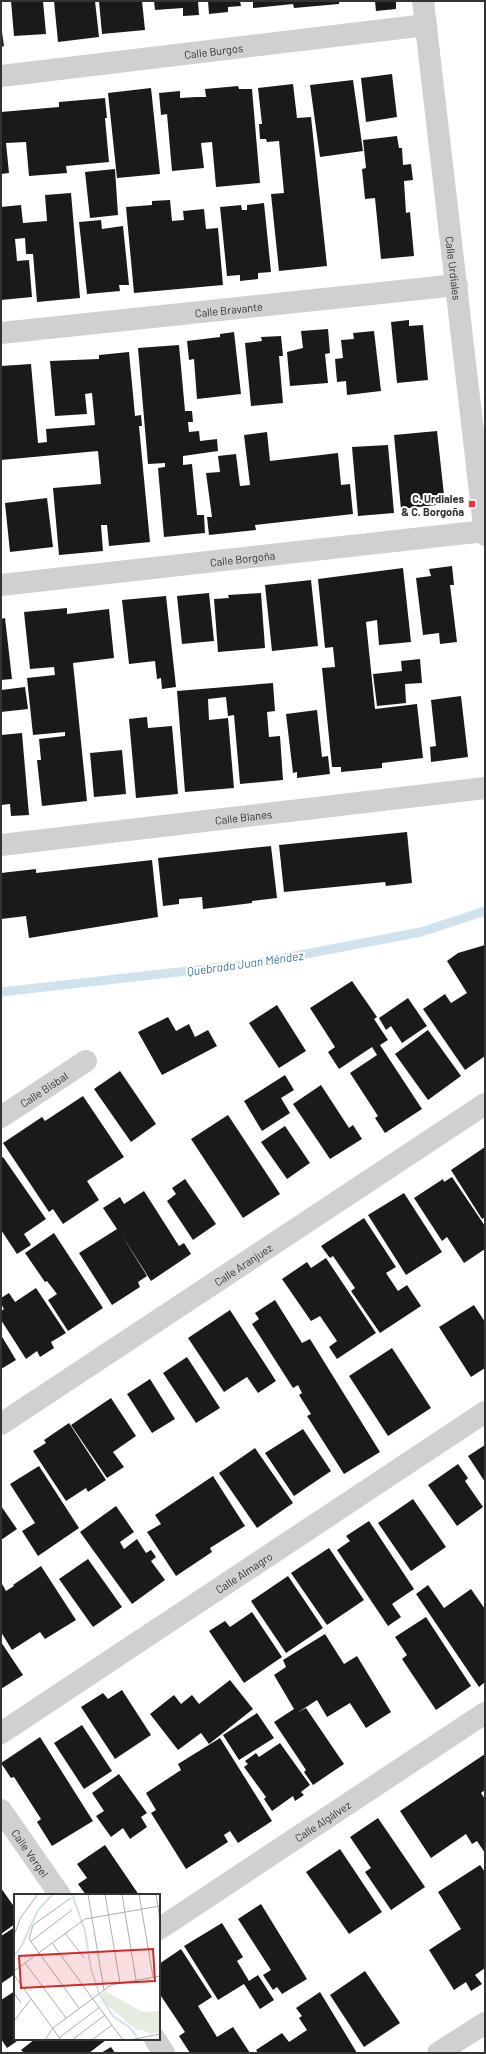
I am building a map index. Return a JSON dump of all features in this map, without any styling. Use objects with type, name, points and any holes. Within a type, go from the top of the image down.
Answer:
[{"type":"street","name":"Calle Urdiales","points":[[423,1],[485,535]]},
{"type":"street","name":"Calle Burgos","points":[[1,76],[426,25]]},
{"type":"street","name":"Calle Bravante","points":[[1,333],[457,285]]},
{"type":"street","name":"Calle Borgoña","points":[[1,585],[485,531]]},
{"type":"street","name":"Calle Blanes","points":[[1,845],[485,788]]},
{"type":"street","name":"Calle Bisbal","points":[[1,1117],[86,1061]]},
{"type":"street","name":"Calle Aranjuez","points":[[1,1424],[485,1104]]},
{"type":"street","name":"Calle Almagro","points":[[1,1733],[485,1412]]},
{"type":"street","name":"Calle Algálvez","points":[[160,1928],[485,1713]]},
{"type":"street","name":"Calle Vergel","points":[[1,1810],[59,1894]]},
{"type":"street","points":[[438,2053],[485,2023]]},
{"type":"street","points":[[156,2040],[164,2053]]},
{"type":"building","points":[[11,1],[43,1],[46,34],[14,36]]},
{"type":"building","points":[[54,1],[95,1],[99,37],[58,42]]},
{"type":"building","points":[[99,1],[142,1],[145,30],[102,34]]},
{"type":"building","points":[[154,1],[198,1],[199,15],[183,16],[183,8],[155,10]]},
{"type":"building","points":[[208,1],[240,1],[241,6],[228,7],[228,12],[209,14]]},
{"type":"building","points":[[253,1],[339,1],[339,4],[294,8],[293,4],[253,8]]},
{"type":"building","points":[[375,1],[396,1],[396,9],[376,11]]},
{"type":"building","points":[[1,25],[4,46],[1,47]]},
{"type":"building","points":[[392,74],[397,117],[366,122],[361,78]]},
{"type":"building","points":[[353,80],[363,151],[320,157],[310,85]]},
{"type":"building","points":[[293,84],[297,118],[311,117],[327,266],[279,271],[271,194],[284,193],[279,141],[267,142],[266,139],[260,139],[259,124],[262,124],[258,88]]},
{"type":"building","points":[[238,86],[239,89],[252,89],[260,183],[216,187],[212,142],[201,143],[204,168],[172,171],[167,114],[161,115],[159,93],[180,91],[180,98],[206,97],[205,89]]},
{"type":"building","points":[[151,88],[160,174],[117,178],[108,93]]},
{"type":"building","points":[[105,98],[107,118],[105,118],[109,162],[66,166],[67,173],[29,176],[26,142],[6,143],[9,173],[1,174],[1,112],[59,107],[59,102]]},
{"type":"building","points":[[397,136],[399,148],[402,148],[403,165],[411,164],[413,180],[404,181],[406,213],[410,212],[414,256],[381,259],[375,198],[365,199],[362,169],[366,168],[363,140]]},
{"type":"building","points":[[115,169],[118,215],[90,218],[85,172]]},
{"type":"building","points":[[71,193],[80,298],[37,302],[33,254],[26,254],[25,238],[15,239],[17,261],[29,260],[32,297],[1,300],[1,207],[21,205],[23,223],[47,221],[45,195]]},
{"type":"building","points":[[170,200],[172,221],[184,220],[183,211],[204,209],[206,229],[218,228],[223,285],[134,293],[126,207],[152,205],[152,201]]},
{"type":"building","points":[[264,203],[271,272],[258,273],[258,279],[240,281],[240,275],[227,276],[220,207],[241,205],[242,210],[247,210],[247,205]]},
{"type":"building","points":[[101,220],[102,229],[123,226],[129,285],[119,285],[120,291],[87,294],[79,222]]},
{"type":"building","points":[[409,320],[409,326],[423,325],[428,380],[397,383],[391,322]]},
{"type":"building","points":[[328,329],[330,353],[325,354],[328,383],[290,386],[287,352],[303,348],[301,331]]},
{"type":"building","points":[[374,331],[381,391],[347,395],[346,381],[337,382],[335,359],[343,358],[341,340],[354,339],[353,333]]},
{"type":"building","points":[[234,332],[241,394],[197,399],[194,359],[189,360],[187,341],[220,337],[220,334]]},
{"type":"building","points":[[281,336],[283,356],[279,356],[283,403],[251,406],[245,343],[262,341],[261,337]]},
{"type":"building","points":[[179,345],[185,411],[192,411],[193,422],[188,422],[189,432],[199,431],[200,441],[217,439],[218,451],[183,456],[183,465],[192,464],[197,515],[204,515],[205,533],[164,537],[158,468],[165,467],[165,463],[148,464],[138,348]]},
{"type":"building","points":[[129,352],[135,416],[141,415],[142,426],[139,426],[150,542],[109,546],[107,525],[101,525],[103,551],[59,555],[53,488],[101,484],[98,451],[1,460],[1,366],[31,364],[38,443],[47,442],[46,429],[95,425],[92,393],[85,394],[87,414],[55,416],[50,361],[99,359],[99,355]]},
{"type":"building","points":[[437,431],[445,504],[401,509],[394,435]]},
{"type":"building","points":[[267,432],[270,461],[338,453],[341,485],[350,484],[353,514],[255,525],[256,530],[209,535],[207,517],[212,517],[206,473],[220,472],[218,456],[236,454],[240,486],[250,485],[244,435]]},
{"type":"building","points":[[388,445],[394,513],[358,516],[352,447]]},
{"type":"building","points":[[47,498],[53,547],[10,552],[5,503]]},
{"type":"building","points":[[452,566],[454,585],[450,585],[457,642],[440,644],[439,633],[423,635],[416,578],[431,576],[429,569]]},
{"type":"building","points":[[403,568],[411,642],[379,645],[377,620],[366,622],[375,709],[417,704],[423,758],[382,763],[382,768],[341,772],[341,767],[332,767],[322,668],[335,667],[333,647],[325,648],[318,579]]},
{"type":"building","points":[[311,580],[318,646],[272,651],[265,585]]},
{"type":"building","points":[[209,593],[214,641],[182,644],[177,596]]},
{"type":"building","points":[[261,593],[265,648],[218,652],[214,599],[229,598],[228,595]]},
{"type":"building","points":[[166,596],[176,687],[162,689],[161,678],[157,679],[155,661],[129,664],[122,600]]},
{"type":"building","points":[[67,608],[67,614],[109,609],[114,658],[73,663],[87,801],[42,806],[37,760],[41,760],[39,739],[65,736],[65,732],[33,735],[27,678],[55,675],[54,667],[30,669],[24,612]]},
{"type":"building","points":[[5,618],[12,679],[1,680],[1,619]]},
{"type":"building","points":[[420,659],[422,683],[405,684],[406,703],[377,706],[373,674],[402,671],[401,661]]},
{"type":"building","points":[[273,683],[275,711],[267,712],[269,737],[280,736],[283,780],[240,784],[234,715],[228,716],[226,697],[208,699],[209,720],[228,718],[234,788],[185,792],[177,691]]},
{"type":"building","points":[[25,687],[28,709],[1,712],[1,690]]},
{"type":"building","points":[[461,696],[468,757],[431,762],[430,747],[436,746],[431,700]]},
{"type":"building","points":[[317,710],[322,757],[328,756],[330,774],[297,778],[297,772],[293,773],[286,714]]},
{"type":"building","points":[[147,717],[148,728],[172,726],[178,794],[136,798],[129,719]]},
{"type":"building","points":[[22,733],[29,815],[11,816],[10,804],[1,805],[1,735]]},
{"type":"building","points":[[122,750],[126,794],[94,797],[90,753]]},
{"type":"building","points":[[407,832],[412,883],[386,886],[385,882],[284,892],[279,845]]},
{"type":"building","points":[[271,846],[277,898],[252,901],[252,903],[203,909],[202,897],[179,899],[179,904],[163,906],[158,858]]},
{"type":"building","points":[[152,860],[158,917],[29,938],[26,916],[1,919],[1,873],[36,869],[36,873]]},
{"type":"building","points":[[485,945],[485,1056],[465,1070],[423,1009],[445,994],[451,1003],[467,993],[447,961],[458,953]]},
{"type":"building","points":[[352,981],[377,1017],[374,1019],[388,1040],[380,1045],[422,1109],[385,1133],[375,1118],[378,1116],[350,1073],[377,1055],[372,1047],[339,1069],[328,1052],[335,1047],[310,1008]]},
{"type":"building","points":[[408,998],[427,1026],[402,1043],[391,1026],[386,1030],[379,1018]]},
{"type":"building","points":[[277,1005],[306,1051],[279,1068],[249,1023]]},
{"type":"building","points":[[168,1017],[176,1031],[189,1024],[195,1037],[208,1030],[217,1046],[162,1075],[138,1032]]},
{"type":"building","points":[[428,1030],[461,1076],[428,1100],[395,1054]]},
{"type":"building","points":[[120,1071],[156,1124],[131,1142],[94,1089]]},
{"type":"building","points":[[285,1075],[294,1090],[281,1098],[290,1113],[262,1131],[244,1101]]},
{"type":"building","points":[[321,1085],[349,1128],[353,1125],[362,1139],[330,1159],[293,1104]]},
{"type":"building","points":[[83,1096],[124,1157],[87,1181],[99,1200],[63,1224],[53,1209],[49,1212],[3,1143],[42,1117],[45,1121]]},
{"type":"building","points":[[228,1115],[280,1194],[243,1218],[191,1139]]},
{"type":"building","points":[[285,1126],[310,1163],[287,1179],[261,1142]]},
{"type":"building","points":[[485,1147],[485,1217],[482,1219],[451,1170]]},
{"type":"building","points":[[3,1157],[46,1219],[24,1234],[31,1245],[17,1254],[1,1230],[1,1158]]},
{"type":"building","points":[[452,1177],[485,1226],[485,1249],[464,1263],[447,1237],[442,1241],[414,1198],[443,1179],[444,1182]]},
{"type":"building","points":[[185,1179],[216,1224],[193,1240],[167,1201],[176,1194],[172,1188]]},
{"type":"building","points":[[144,1191],[179,1246],[184,1243],[191,1254],[151,1281],[121,1234],[147,1276],[138,1282],[140,1287],[112,1305],[79,1253],[117,1229],[103,1208],[120,1197],[124,1204]]},
{"type":"building","points":[[404,1193],[442,1252],[406,1275],[368,1215]]},
{"type":"building","points":[[364,1218],[396,1267],[386,1273],[398,1291],[407,1285],[421,1306],[380,1333],[351,1291],[355,1288],[333,1256],[330,1258],[321,1246]]},
{"type":"building","points":[[54,1233],[103,1308],[68,1331],[48,1300],[57,1294],[47,1281],[45,1282],[25,1253]]},
{"type":"building","points":[[326,1258],[376,1333],[337,1359],[329,1347],[337,1341],[320,1316],[311,1321],[282,1279],[307,1262],[311,1268]]},
{"type":"building","points":[[36,1288],[66,1333],[51,1342],[54,1348],[40,1357],[37,1351],[26,1359],[1,1320],[1,1311],[4,1309],[1,1304],[1,1298],[9,1293],[15,1302]]},
{"type":"building","points":[[275,1300],[302,1343],[310,1339],[380,1452],[344,1474],[307,1416],[311,1414],[299,1395],[302,1393],[298,1385],[293,1388],[252,1324],[259,1319],[255,1313]]},
{"type":"building","points":[[474,1305],[485,1322],[485,1368],[471,1377],[439,1327]]},
{"type":"building","points":[[230,1310],[276,1381],[258,1393],[247,1377],[224,1392],[188,1338]]},
{"type":"building","points":[[1,1335],[16,1360],[1,1369]]},
{"type":"building","points":[[392,1348],[431,1408],[388,1436],[349,1376]]},
{"type":"building","points":[[187,1357],[220,1408],[196,1423],[163,1373]]},
{"type":"building","points":[[150,1379],[175,1419],[152,1433],[127,1394]]},
{"type":"building","points":[[111,1398],[136,1436],[113,1452],[124,1467],[107,1478],[71,1425]]},
{"type":"building","points":[[69,1423],[106,1480],[88,1492],[86,1488],[66,1501],[33,1451],[46,1443],[44,1440]]},
{"type":"building","points":[[303,1429],[331,1471],[294,1496],[265,1453]]},
{"type":"building","points":[[485,1445],[485,1482],[468,1456]]},
{"type":"building","points":[[255,1448],[293,1503],[257,1528],[219,1473]]},
{"type":"building","points":[[458,1464],[468,1478],[465,1481],[483,1507],[457,1526],[428,1485]]},
{"type":"building","points":[[39,1466],[79,1528],[38,1556],[22,1531],[35,1523],[10,1484]]},
{"type":"building","points":[[213,1476],[245,1526],[210,1548],[212,1552],[176,1576],[147,1532],[161,1524],[155,1515]]},
{"type":"building","points":[[413,1499],[446,1547],[411,1571],[378,1523]]},
{"type":"building","points":[[1,1506],[17,1529],[1,1540]]},
{"type":"building","points":[[116,1506],[134,1532],[120,1542],[124,1549],[137,1539],[146,1553],[151,1550],[156,1557],[151,1561],[165,1580],[132,1604],[80,1532]]},
{"type":"building","points":[[369,1521],[414,1589],[392,1604],[401,1617],[388,1626],[337,1550],[350,1541],[346,1536]]},
{"type":"building","points":[[329,1548],[364,1600],[327,1625],[291,1573]]},
{"type":"building","points":[[88,1559],[122,1607],[93,1627],[59,1579]]},
{"type":"building","points":[[41,1566],[76,1620],[45,1639],[40,1632],[12,1650],[1,1632],[1,1582],[6,1591]]},
{"type":"building","points":[[288,1576],[323,1628],[286,1653],[251,1601]]},
{"type":"building","points":[[428,1585],[444,1608],[471,1589],[485,1609],[485,1682],[479,1687],[416,1594]]},
{"type":"building","points":[[252,1612],[282,1657],[244,1683],[209,1631],[225,1621],[230,1627]]},
{"type":"building","points":[[426,1617],[471,1686],[436,1710],[402,1659],[407,1655],[395,1637]]},
{"type":"building","points":[[325,1634],[344,1664],[357,1656],[391,1712],[366,1728],[350,1703],[327,1717],[317,1700],[297,1713],[306,1708],[344,1764],[313,1785],[304,1772],[306,1770],[274,1722],[294,1709],[274,1675],[286,1667],[283,1660]]},
{"type":"building","points":[[1,1642],[23,1675],[1,1689]]},
{"type":"building","points":[[230,1680],[253,1709],[209,1744],[201,1733],[178,1750],[150,1714],[174,1695],[181,1704],[192,1695],[199,1704]]},
{"type":"building","points":[[122,1690],[151,1735],[115,1759],[81,1707],[103,1693],[108,1699]]},
{"type":"building","points":[[257,1713],[274,1738],[239,1760],[223,1735]]},
{"type":"building","points":[[82,1725],[112,1771],[84,1789],[54,1743]]},
{"type":"building","points":[[40,1737],[93,1821],[52,1846],[37,1822],[41,1819],[14,1777],[11,1778],[1,1763]]},
{"type":"building","points":[[220,1738],[272,1821],[238,1843],[230,1831],[224,1835],[228,1842],[186,1869],[151,1813],[156,1810],[146,1793],[181,1770],[178,1764]]},
{"type":"building","points":[[280,1743],[310,1785],[301,1792],[304,1795],[295,1801],[293,1796],[272,1811],[264,1799],[266,1797],[244,1767],[248,1764],[245,1761],[256,1753],[259,1757]]},
{"type":"building","points":[[485,1754],[485,1790],[481,1793],[485,1799],[485,1853],[477,1841],[472,1844],[466,1834],[431,1858],[400,1811]]},
{"type":"building","points":[[119,1774],[147,1813],[141,1817],[147,1827],[130,1839],[123,1828],[111,1837],[96,1816],[104,1811],[92,1793]]},
{"type":"building","points":[[378,1818],[425,1887],[391,1910],[365,1872],[371,1868],[350,1837]]},
{"type":"building","points":[[105,1845],[138,1894],[85,1894],[78,1884],[87,1878],[77,1864]]},
{"type":"building","points":[[340,1849],[382,1912],[349,1934],[306,1872]]},
{"type":"building","points":[[480,1865],[485,1872],[485,1968],[475,1975],[482,1984],[471,1991],[466,1982],[454,1990],[429,1950],[461,1929],[438,1892]]},
{"type":"building","points":[[1,1888],[14,1907],[14,1925],[1,1934]]},
{"type":"building","points":[[261,1904],[307,1979],[282,1994],[277,1987],[273,1990],[263,1975],[271,1970],[238,1919]]},
{"type":"building","points":[[222,1923],[243,1957],[237,1961],[249,1981],[258,1975],[274,2000],[260,2009],[244,1984],[218,2000],[184,1946]]},
{"type":"building","points":[[14,1928],[14,1975],[2,1983],[1,1936]]},
{"type":"building","points":[[181,1949],[212,1997],[198,2006],[217,2037],[233,2027],[250,2053],[190,2053],[179,2036],[185,2032],[160,1994],[160,1963]]},
{"type":"building","points":[[365,1971],[400,2023],[364,2047],[330,1995]]},
{"type":"building","points":[[14,1992],[14,2040],[19,2040],[7,2048],[1,2039],[1,2000]]},
{"type":"building","points":[[320,1992],[357,2053],[258,2053],[256,2050],[282,2033],[289,2042],[307,2030],[299,2018],[302,2016],[296,2008]]},
{"type":"building","points":[[34,2040],[106,2040],[89,2053],[24,2053],[21,2050]]},
{"type":"building","points":[[111,2047],[115,2053],[101,2053]]},
{"type":"waterway","name":"Quebrada Juan Méndez","points":[[1,992],[258,963],[421,932],[485,911]]},
{"type":"place","name":"C. Urdiales & C. Borgoña","points":[[472,504]]}]
